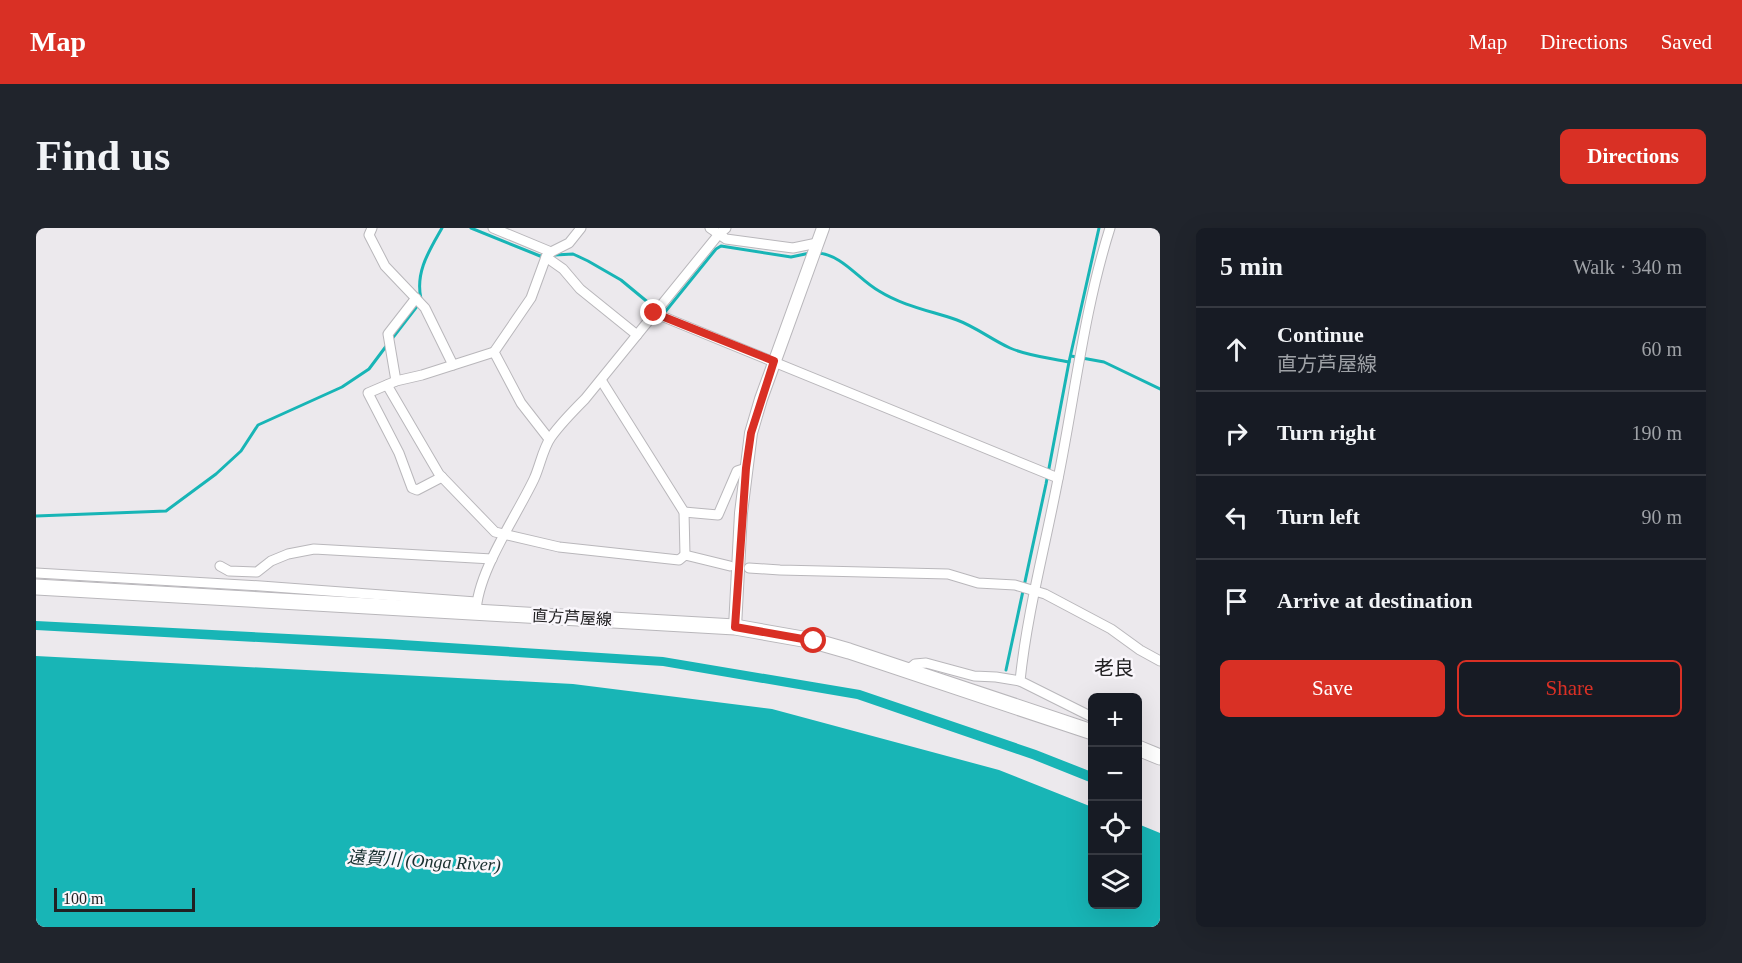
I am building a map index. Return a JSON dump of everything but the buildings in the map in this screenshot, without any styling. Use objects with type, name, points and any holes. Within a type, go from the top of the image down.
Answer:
[{"type":"main road","name":"直方芦屋線","points":[[36,587],[476,608],[735,627],[814,641],[909,669],[1088,731]]},
{"type":"main road","points":[[1142,749],[1160,757]]},
{"type":"street","points":[[372,228],[369,235],[385,266],[425,308],[453,365]]},
{"type":"street","points":[[493,228],[549,255],[580,288],[637,334]]},
{"type":"street","points":[[442,477],[417,490],[412,488],[399,453],[368,393],[391,383],[494,352],[531,298],[549,255],[569,243],[581,228]]},
{"type":"street","points":[[710,228],[723,231]]},
{"type":"street","points":[[735,627],[746,468],[751,433],[774,361],[823,228]]},
{"type":"street","points":[[1020,681],[1024,640],[1058,478],[1098,266],[1110,228]]},
{"type":"street","points":[[723,231],[726,239],[794,248],[817,243]]},
{"type":"street","points":[[36,573],[248,586],[476,608],[492,559],[534,479],[549,439],[601,380],[723,231]]},
{"type":"street","points":[[416,298],[388,334],[391,383],[442,477],[495,532],[560,546],[679,560],[685,555]]},
{"type":"street","points":[[654,313],[1058,478]]},
{"type":"street","points":[[494,352],[521,403],[549,439]]},
{"type":"street","points":[[601,380],[684,512],[685,555]]},
{"type":"street","points":[[684,512],[718,515],[737,471],[746,468]]},
{"type":"street","points":[[248,586],[257,572],[271,561],[288,554],[314,549],[492,559]]},
{"type":"street","points":[[685,555],[730,566]]},
{"type":"street","points":[[220,566],[229,571],[257,572]]},
{"type":"street","points":[[749,568],[948,574],[978,583],[1015,585],[1034,589],[1111,629],[1160,661]]},
{"type":"street","points":[[909,669],[915,664],[926,663],[974,676],[1020,681],[1088,715]]},
{"type":"water","points":[[36,621],[387,639],[663,657],[860,690],[1036,750],[1088,770],[1088,781],[1032,759],[857,699],[663,666],[36,630]]},
{"type":"water","name":"遠賀川 (Onga River)","points":[[36,656],[573,684],[772,709],[999,770],[1088,805],[1088,909],[1142,909],[1142,826],[1160,833],[1160,927],[36,927]]},
{"type":"waterway","points":[[421,299],[422,271],[428,253],[442,228]]},
{"type":"waterway","points":[[471,228],[540,256],[545,255]]},
{"type":"waterway","points":[[1006,670],[1099,228]]},
{"type":"waterway","points":[[555,255],[573,254],[588,261],[621,280],[650,304],[665,312],[716,249],[721,246],[791,257],[810,253]]},
{"type":"waterway","points":[[817,253],[834,258],[872,286],[898,301],[964,323],[1017,351],[1069,362]]},
{"type":"waterway","points":[[391,340],[418,305]]},
{"type":"waterway","points":[[36,516],[166,511],[216,474],[241,451],[258,425],[342,387],[369,369],[387,345]]},
{"type":"waterway","points":[[1071,356],[1104,362],[1160,389]]},
{"type":"district","name":"老良","points":[[1114,668]]},
{"type":"route","points":[[654,313],[774,361],[751,433],[741,513],[735,627],[814,641]]}]
